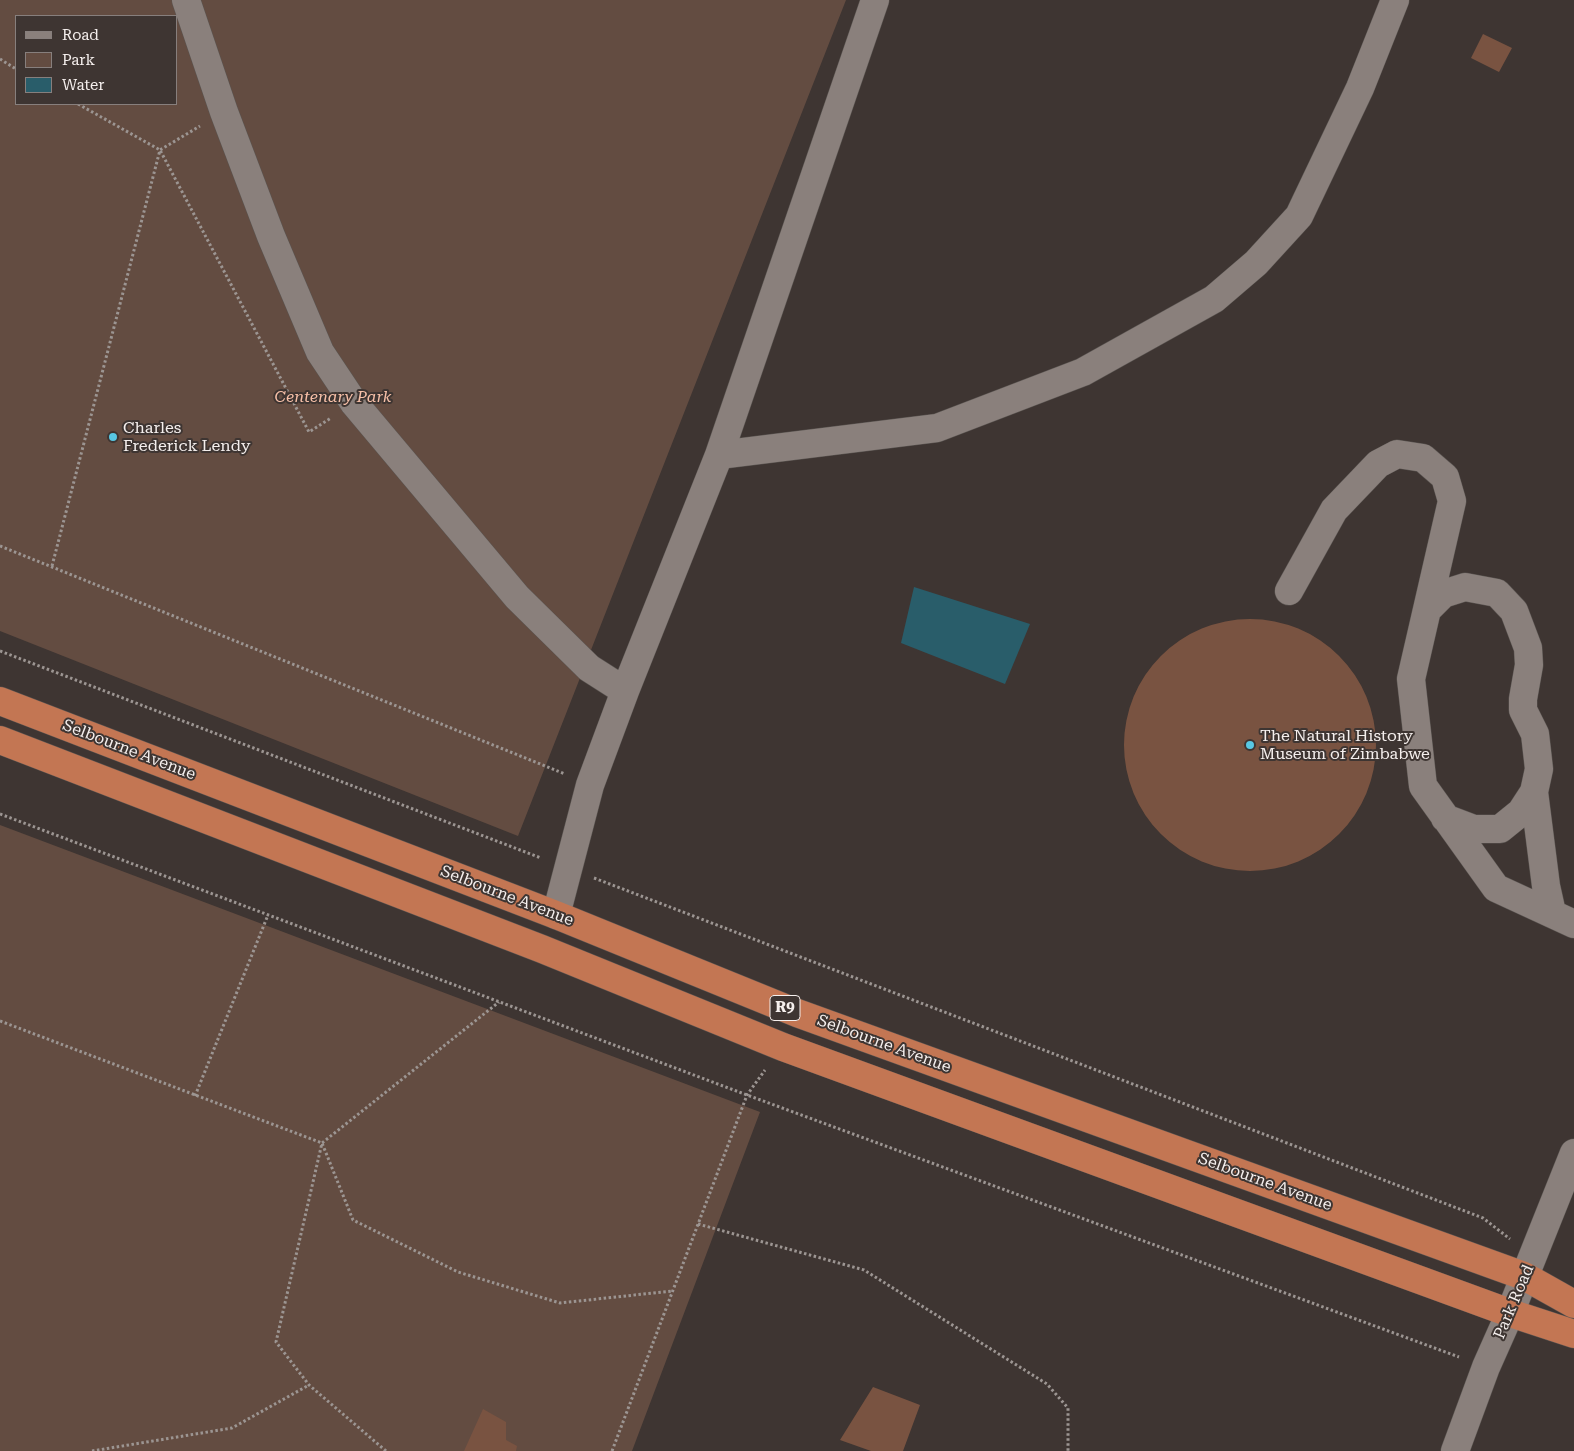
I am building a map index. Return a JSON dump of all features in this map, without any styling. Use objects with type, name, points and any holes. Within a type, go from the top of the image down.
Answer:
[{"type":"highway","name":"Selbourne Avenue","points":[[0,700],[556,915],[797,1012],[1528,1266],[1574,1304]]},
{"type":"highway","name":"R9","points":[[0,740],[542,949],[783,1046],[1510,1313],[1574,1334]]},
{"type":"street","points":[[186,0],[224,112],[271,236],[320,352],[354,403],[517,597],[589,668],[625,691]]},
{"type":"street","points":[[556,915],[590,784],[719,455],[875,0]]},
{"type":"street","points":[[719,455],[937,428],[1082,372],[1214,299],[1256,263],[1299,216],[1360,88],[1395,0]]},
{"type":"street","points":[[1289,592],[1334,510],[1378,464],[1397,454],[1423,458],[1445,477],[1452,501],[1411,679],[1422,786],[1496,888],[1563,918]]},
{"type":"street","points":[[1427,610],[1443,594],[1464,587],[1497,593],[1514,611],[1528,648],[1529,665],[1523,710],[1535,734],[1539,769],[1534,792],[1546,886],[1563,918]]},
{"type":"street","points":[[1445,818],[1474,829],[1500,829],[1521,812],[1534,792]]},
{"type":"street","name":"Park Road","points":[[1455,1451],[1486,1367],[1510,1313],[1574,1153]]},
{"type":"path","points":[[0,60],[15,68]]},
{"type":"path","points":[[80,105],[160,150],[309,432],[354,403]]},
{"type":"path","points":[[52,566],[160,150],[224,112]]},
{"type":"path","points":[[0,546],[590,784]]},
{"type":"path","points":[[0,651],[1483,1218],[1528,1266]]},
{"type":"path","points":[[0,814],[747,1095],[1486,1367]]},
{"type":"path","points":[[195,1096],[268,915]]},
{"type":"path","points":[[386,1451],[309,1385],[276,1342],[322,1143],[499,1002]]},
{"type":"path","points":[[0,1021],[322,1143],[353,1220],[458,1272],[560,1303],[672,1291]]},
{"type":"path","points":[[612,1451],[747,1095],[783,1046]]},
{"type":"path","points":[[698,1224],[864,1270],[1047,1384],[1068,1408],[1068,1451]]},
{"type":"path","points":[[92,1451],[232,1428],[309,1385]]},
{"type":"green space","name":"Centenary Park","points":[[0,0],[846,0],[518,836],[0,631]]},
{"type":"green space","points":[[0,825],[760,1112],[632,1451],[0,1451]]},
{"type":"water","points":[[914,587],[1030,624],[1005,684],[901,643]]},
{"type":"building","points":[[1483,34],[1512,48],[1499,72],[1471,58]]},
{"type":"building","name":"The Natural History Museum of Zimbabwe","points":[[1250,619],[1274,622],[1298,629],[1320,641],[1339,656],[1354,675],[1366,697],[1373,721],[1376,745],[1373,769],[1366,793],[1354,815],[1339,834],[1320,849],[1298,861],[1274,868],[1250,871],[1226,868],[1202,861],[1180,849],[1161,834],[1146,815],[1134,793],[1127,769],[1124,745],[1127,721],[1134,697],[1146,675],[1161,656],[1180,641],[1202,629],[1226,622]]},
{"type":"building","points":[[873,1387],[920,1405],[903,1451],[871,1451],[840,1440]]},
{"type":"building","points":[[483,1409],[506,1422],[506,1440],[517,1446],[516,1451],[464,1451]]},
{"type":"place","name":"Charles Frederick Lendy","points":[[113,437]]},
{"type":"place","name":"The Natural History Museum of Zimbabwe","points":[[1250,745]]}]
